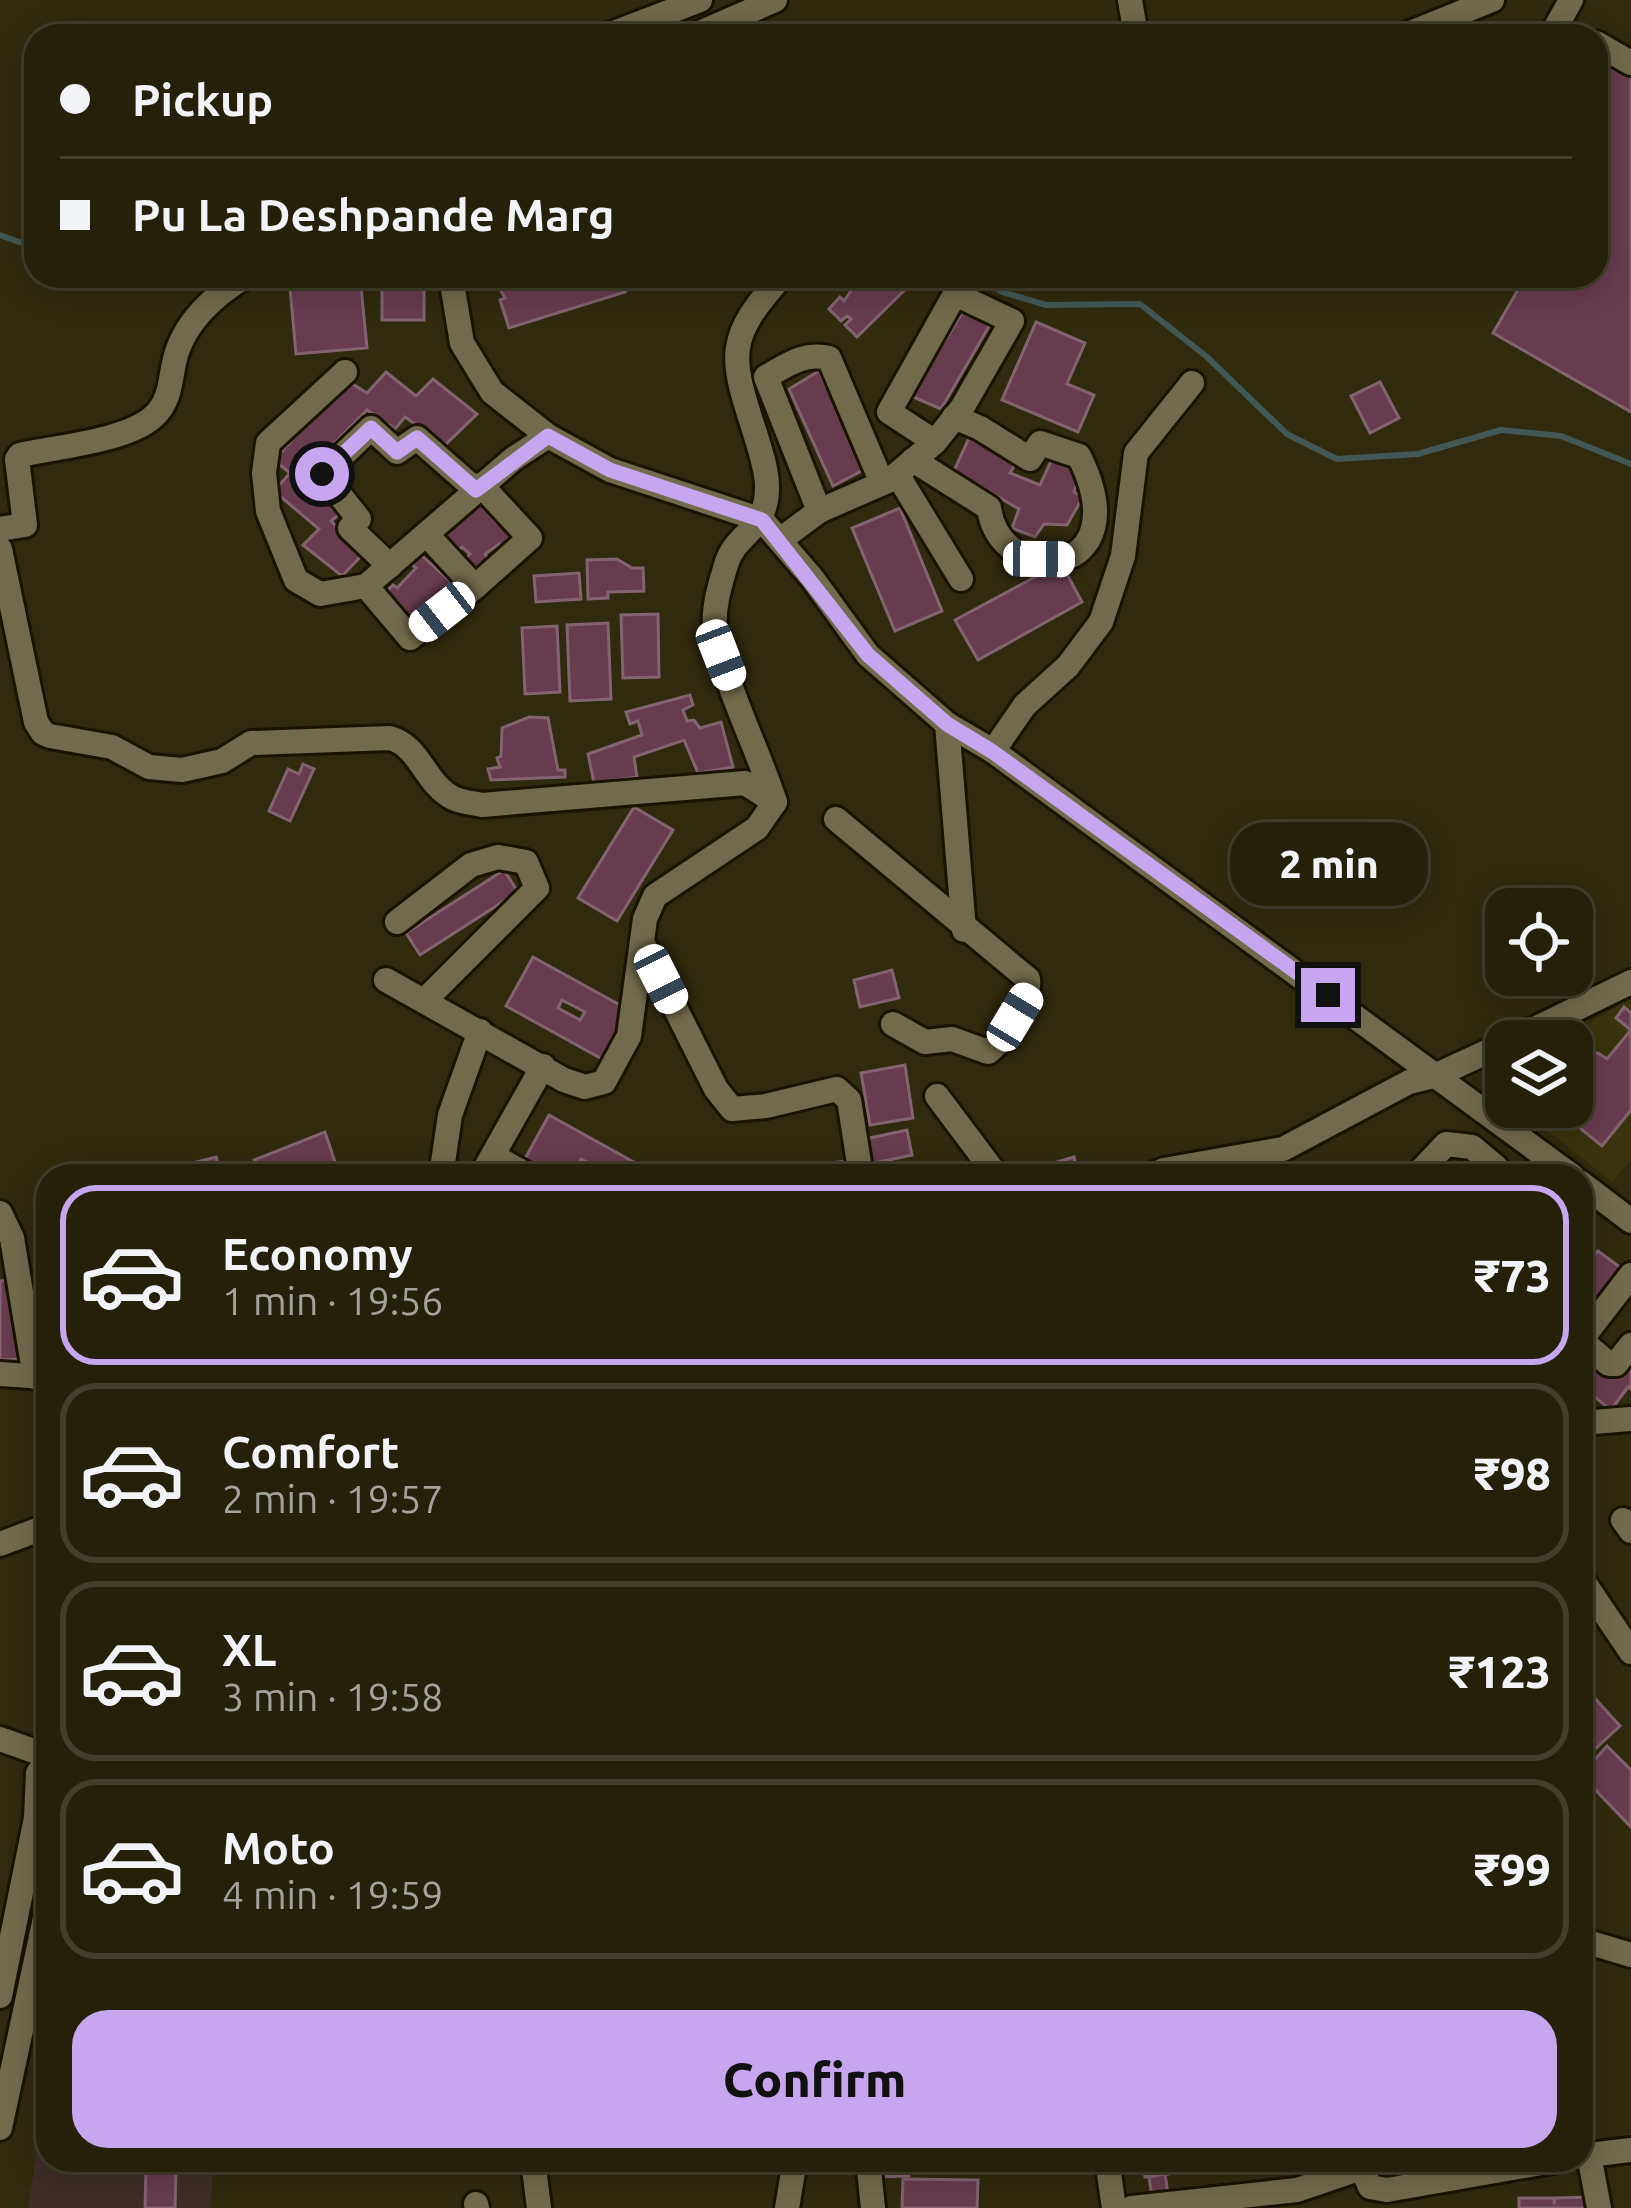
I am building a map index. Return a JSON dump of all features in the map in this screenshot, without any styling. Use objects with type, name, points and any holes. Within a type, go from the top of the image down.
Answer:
[{"type":"street","points":[[637,24],[700,0]]},
{"type":"street","points":[[720,24],[775,0]]},
{"type":"street","points":[[1447,9],[1492,0]]},
{"type":"street","points":[[0,529],[25,525],[20,455],[122,433],[152,418],[166,400],[178,348],[195,318],[228,288]]},
{"type":"street","points":[[453,288],[462,343],[492,392],[548,436],[610,470],[762,520],[868,655],[947,724],[993,752],[1437,1075],[1547,1164]]},
{"type":"street","points":[[771,288],[753,308],[737,340],[736,369],[767,487],[762,520],[728,556],[715,626],[721,655],[775,802]]},
{"type":"street","points":[[780,540],[819,512],[897,472],[935,442],[955,418],[1012,321],[956,294],[889,412],[935,442]]},
{"type":"street","points":[[819,512],[766,377],[813,354],[829,358],[961,579]]},
{"type":"street","points":[[345,372],[268,443],[264,473],[268,511],[296,580],[320,594],[366,586],[479,488],[548,436]]},
{"type":"street","points":[[993,752],[1025,705],[1068,666],[1101,622],[1123,556],[1136,453],[1192,383]]},
{"type":"street","points":[[897,472],[989,508],[992,530],[1010,550],[1039,559],[1068,560],[1085,550],[1095,528],[1091,479],[1079,456],[1040,443],[1030,459],[955,418]]},
{"type":"street","points":[[366,586],[410,638],[530,538],[479,488],[417,438],[397,452],[371,428],[322,474],[359,519],[350,528],[390,566]]},
{"type":"street","points":[[426,534],[475,587]]},
{"type":"street","points":[[0,549],[11,664],[43,733],[112,748],[149,766],[200,768],[222,761],[238,748],[274,741],[390,738],[404,742],[438,787],[454,798],[482,805],[746,783],[775,802]]},
{"type":"street","points":[[947,724],[964,930]]},
{"type":"street","points":[[386,980],[585,1087],[604,1082],[629,1036],[645,919],[655,896],[757,828],[775,802]]},
{"type":"street","points":[[836,819],[1028,980],[1030,992],[999,1043],[988,1052],[952,1039],[925,1042],[893,1024]]},
{"type":"street","points":[[398,922],[471,865],[497,857],[526,862],[537,888],[425,1000]]},
{"type":"street","points":[[642,942],[716,1089],[732,1109],[837,1089],[849,1100],[859,1164]]},
{"type":"street","points":[[1553,1020],[1631,982]]},
{"type":"street","points":[[443,1164],[450,1115],[480,1031]]},
{"type":"street","points":[[1198,1164],[1283,1149],[1409,1082],[1485,1053]]},
{"type":"street","points":[[488,1164],[543,1066]]},
{"type":"street","points":[[937,1096],[988,1164]]},
{"type":"street","points":[[1427,1164],[1446,1144],[1472,1147],[1492,1164]]},
{"type":"street","points":[[1593,1192],[1631,1221]]},
{"type":"street","points":[[0,1213],[12,1238],[36,1353]]},
{"type":"street","points":[[1593,1324],[1631,1275]]},
{"type":"street","points":[[1593,1350],[1609,1364],[1616,1364],[1631,1346]]},
{"type":"street","points":[[0,1374],[36,1377]]},
{"type":"street","points":[[1593,1422],[1631,1419]]},
{"type":"street","points":[[0,1544],[36,1530]]},
{"type":"street","points":[[1593,1596],[1631,1652]]},
{"type":"street","points":[[0,1739],[36,1753]]},
{"type":"street","points":[[0,1996],[36,1818]]},
{"type":"street","points":[[1593,1944],[1631,1955]]},
{"type":"street","points":[[0,2128],[36,1960]]},
{"type":"street","points":[[1593,2154],[1631,2150]]},
{"type":"street","points":[[534,2172],[539,2208]]},
{"type":"street","points":[[787,2208],[793,2172]]},
{"type":"street","points":[[869,2172],[873,2208]]},
{"type":"street","points":[[1109,2172],[1114,2208]]},
{"type":"street","points":[[1132,2208],[1297,2190],[1362,2172],[1387,2190],[1490,2172]]},
{"type":"street","points":[[1589,2172],[1599,2208]]},
{"type":"shaded area","points":[[1631,998],[1631,1160],[1612,1182],[1544,1128],[1593,1128],[1593,1020]]},
{"type":"shaded area","points":[[36,2156],[36,2172],[213,2172],[210,2208],[28,2208]]},
{"type":"building","points":[[1608,61],[1631,77],[1631,412],[1493,333],[1519,288],[1608,288]]},
{"type":"building","points":[[290,288],[361,288],[367,348],[296,354]]},
{"type":"building","points":[[382,288],[424,288],[424,320],[382,320]]},
{"type":"building","points":[[500,288],[624,288],[625,292],[509,328],[500,300],[505,298]]},
{"type":"building","points":[[853,288],[907,288],[857,337],[845,325],[851,319],[847,316],[841,321],[829,309],[840,297],[844,301]]},
{"type":"building","points":[[962,313],[991,323],[941,409],[911,396]]},
{"type":"building","points":[[1036,322],[1085,343],[1067,384],[1094,395],[1078,432],[1002,400]]},
{"type":"building","points":[[819,371],[865,469],[833,486],[789,389]]},
{"type":"building","points":[[386,372],[416,396],[433,379],[477,414],[445,445],[405,417],[395,429],[367,410],[307,471],[343,511],[331,521],[364,553],[342,576],[303,545],[319,529],[274,491],[290,473],[274,460],[346,380],[367,393]]},
{"type":"building","points":[[1380,382],[1399,418],[1370,433],[1351,396]]},
{"type":"building","points":[[969,438],[1017,461],[1010,473],[1040,485],[1052,459],[1080,472],[1074,492],[1083,497],[1067,525],[1044,524],[1035,537],[1012,528],[1019,509],[954,471]]},
{"type":"building","points":[[474,497],[497,523],[502,517],[515,533],[500,549],[499,544],[485,554],[492,562],[476,573],[461,562],[470,554],[462,547],[454,556],[435,538],[451,521],[456,526],[467,515],[463,510]]},
{"type":"building","points":[[900,508],[942,611],[895,631],[852,528]]},
{"type":"building","points":[[420,554],[451,582],[414,623],[383,595],[416,568],[411,564]]},
{"type":"building","points":[[617,559],[643,568],[644,591],[608,592],[608,598],[588,599],[587,560]]},
{"type":"building","points":[[1061,563],[1082,602],[978,660],[955,620]]},
{"type":"building","points":[[579,573],[581,599],[536,602],[534,576]]},
{"type":"building","points":[[658,614],[659,677],[623,678],[621,615]]},
{"type":"building","points":[[608,623],[611,699],[570,701],[567,625]]},
{"type":"building","points":[[557,626],[560,692],[525,694],[522,628]]},
{"type":"building","points":[[690,695],[693,705],[683,710],[687,721],[694,720],[700,728],[721,722],[733,767],[698,773],[684,740],[634,757],[637,777],[594,783],[588,754],[642,735],[638,721],[630,724],[626,712]]},
{"type":"building","points":[[529,717],[548,718],[558,770],[565,770],[565,777],[491,780],[488,769],[500,767],[502,728]]},
{"type":"building","points":[[303,764],[314,769],[290,821],[269,811],[288,769],[299,774]]},
{"type":"building","points":[[634,807],[673,830],[617,921],[578,898]]},
{"type":"building","points":[[504,870],[518,892],[420,955],[406,933]]},
{"type":"building","points":[[533,957],[629,1010],[602,1059],[506,1006]],"holes":[[[562,1000],[585,1012],[580,1020],[558,1008]]]},
{"type":"building","points":[[892,970],[899,998],[860,1007],[854,980]]},
{"type":"building","points":[[1624,1007],[1631,1013],[1631,1030],[1616,1018]]},
{"type":"building","points":[[1631,1030],[1631,1110],[1602,1146],[1580,1128],[1593,1128],[1593,1054],[1607,1059]]},
{"type":"building","points":[[905,1065],[913,1118],[870,1125],[861,1073]]},
{"type":"building","points":[[549,1115],[637,1164],[590,1164],[581,1159],[578,1164],[522,1164]]},
{"type":"building","points":[[907,1130],[912,1155],[870,1164],[865,1139]]},
{"type":"building","points":[[325,1132],[336,1164],[256,1164],[254,1160]]},
{"type":"building","points":[[1472,1152],[1479,1164],[1459,1164]]},
{"type":"building","points":[[216,1157],[218,1164],[189,1164]]},
{"type":"building","points":[[1598,1251],[1625,1271],[1593,1312],[1593,1257]]},
{"type":"building","points":[[16,1280],[20,1359],[0,1360],[0,1281]]},
{"type":"building","points":[[1593,1355],[1620,1376],[1631,1361],[1631,1389],[1611,1410],[1593,1395]]},
{"type":"building","points":[[1593,1696],[1620,1726],[1593,1751]]},
{"type":"building","points":[[1607,1746],[1631,1770],[1631,1827],[1593,1787],[1593,1762]]},
{"type":"building","points":[[146,2172],[176,2172],[175,2208],[145,2208]]},
{"type":"building","points":[[875,2172],[909,2172],[909,2176],[875,2177]]},
{"type":"building","points":[[1372,2172],[1410,2174],[1373,2178]]},
{"type":"building","points":[[1165,2174],[1168,2194],[1152,2197],[1149,2177]]},
{"type":"building","points":[[903,2179],[978,2180],[977,2208],[902,2208]]},
{"type":"building","points":[[1593,2197],[1593,2208],[1519,2208],[1519,2198],[1554,2198],[1554,2204],[1555,2198]]},
{"type":"waterway","points":[[0,235],[24,244]]},
{"type":"waterway","points":[[996,288],[1046,305],[1140,304],[1207,357],[1287,434],[1337,459],[1418,454],[1501,430],[1561,436],[1631,464]]},
{"type":"route","points":[[322,474],[371,428],[397,452],[417,438],[476,490],[548,436],[610,470],[762,520],[868,655],[947,724],[993,752],[1328,995]]}]
